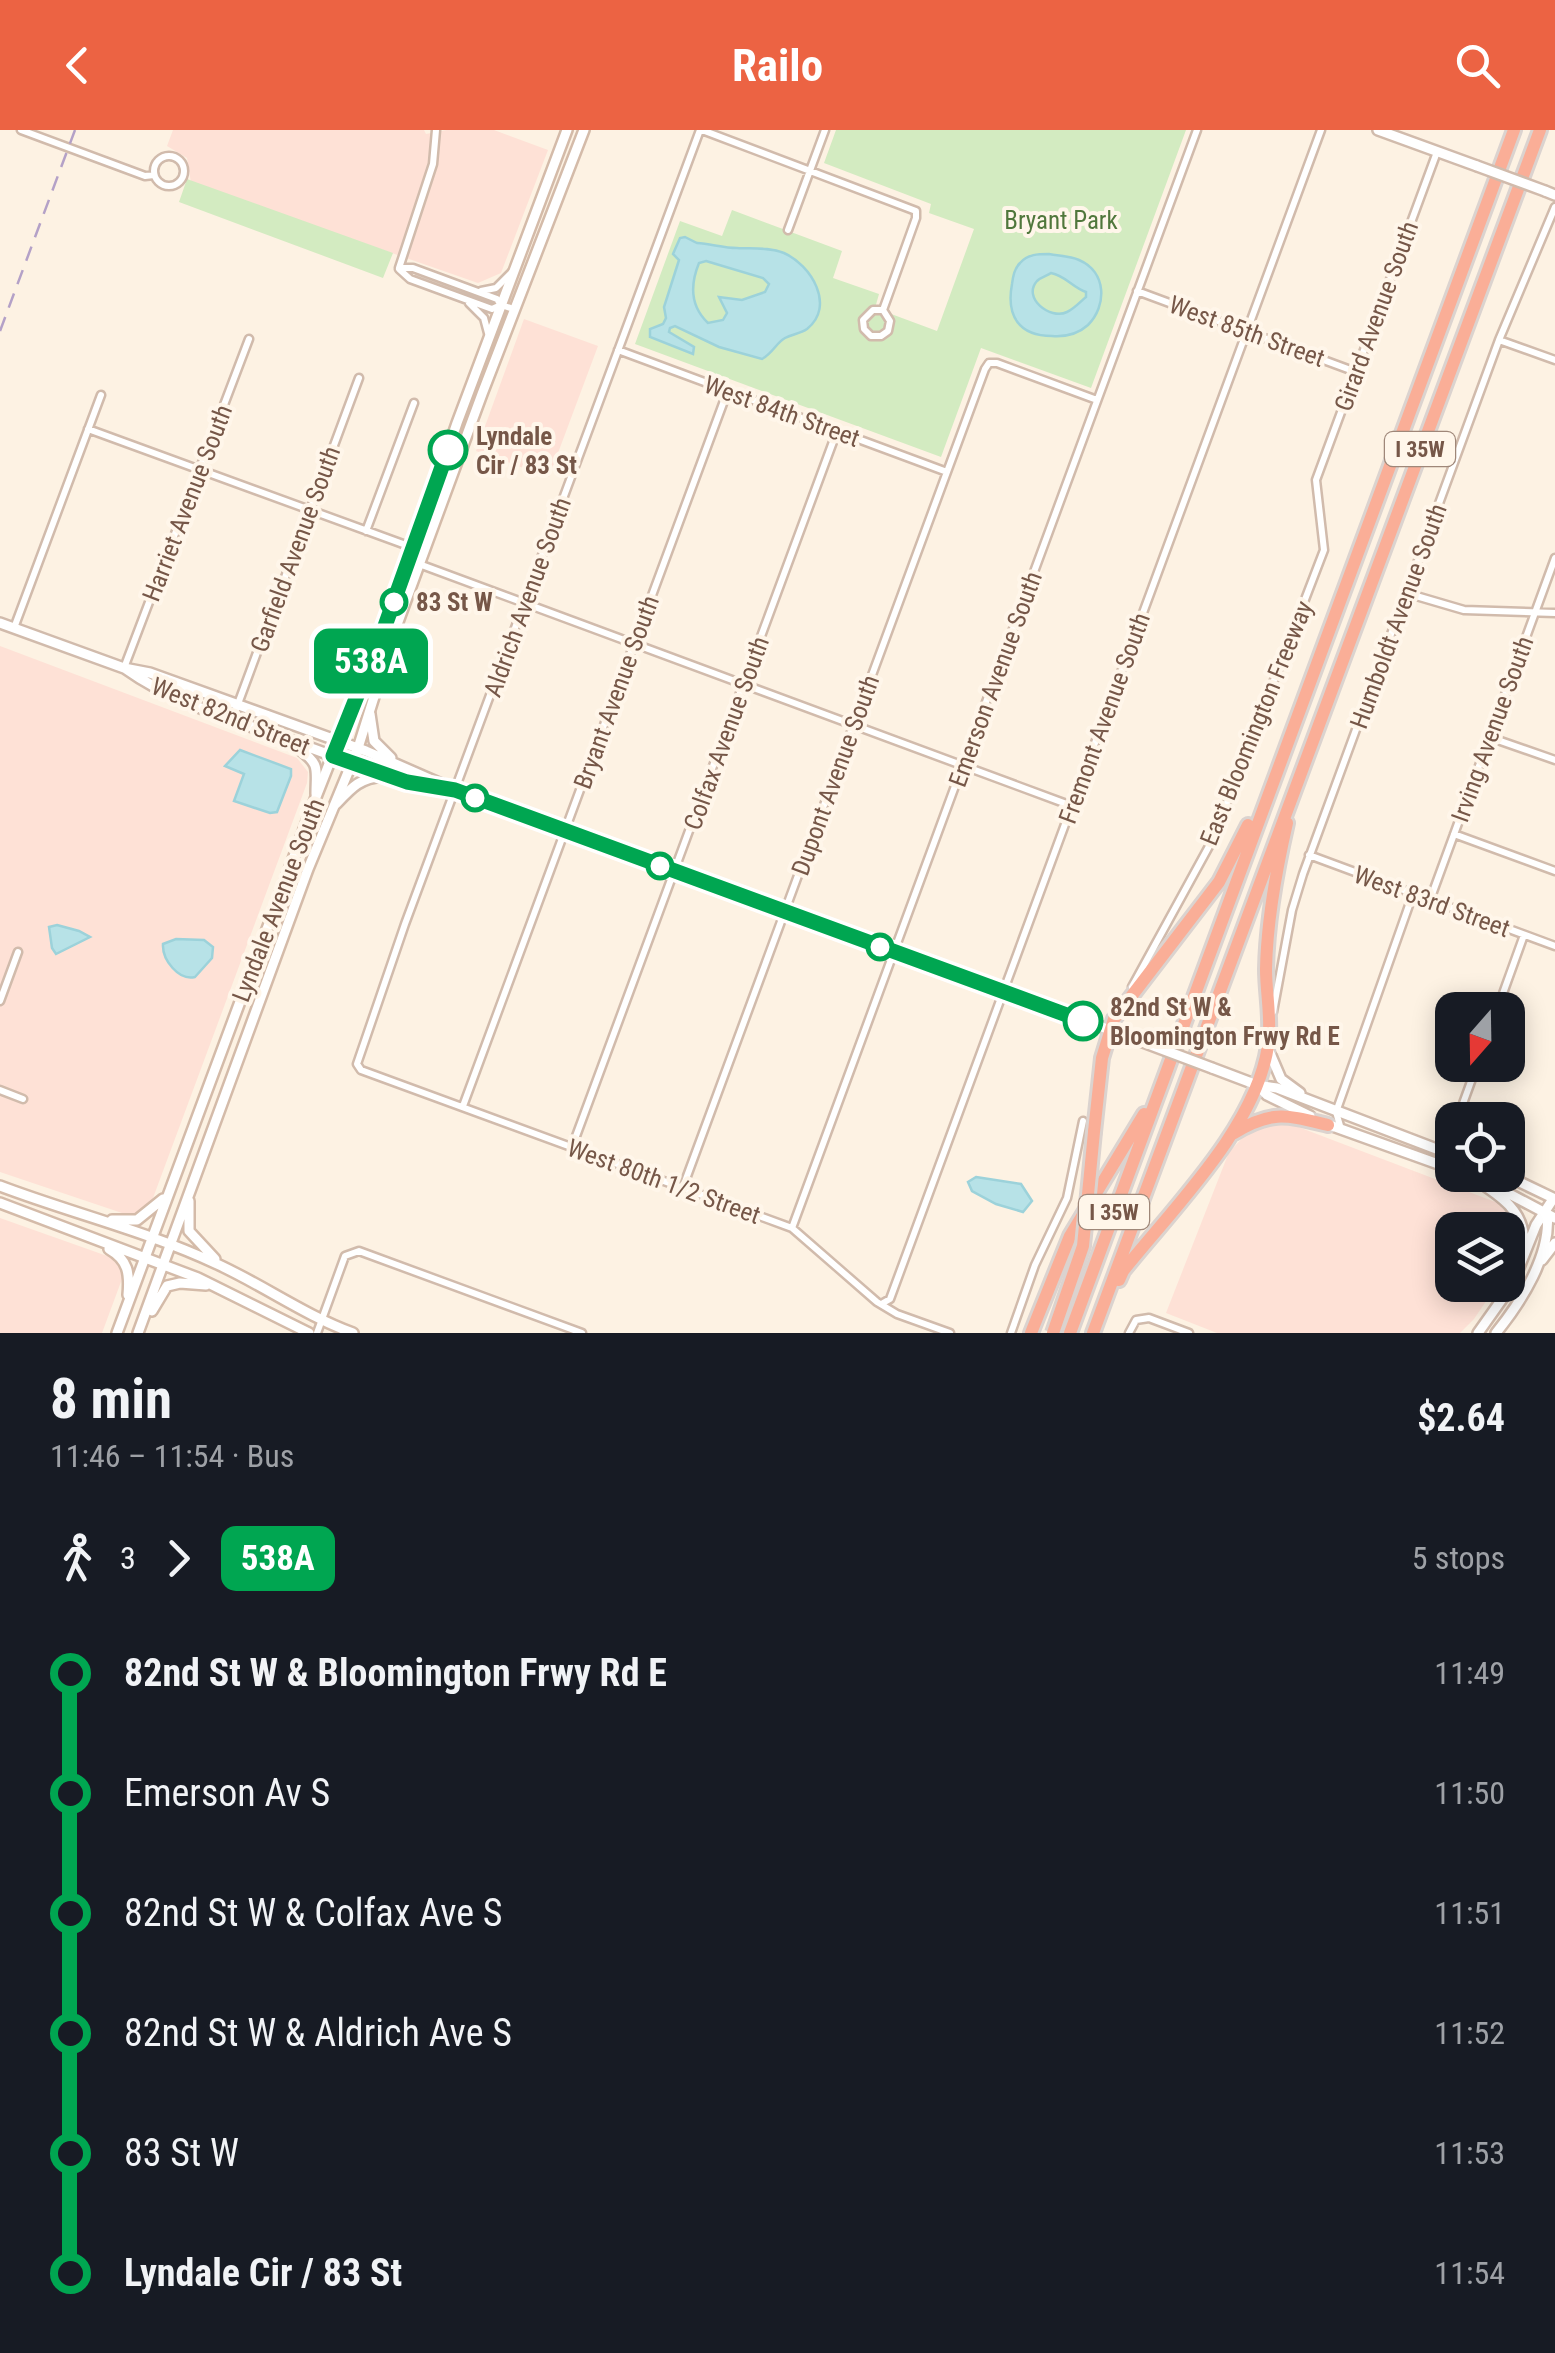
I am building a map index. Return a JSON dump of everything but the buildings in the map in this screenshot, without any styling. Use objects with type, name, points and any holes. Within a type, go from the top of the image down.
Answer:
[{"type":"highway","name":"I 35W","points":[[1070,1333],[1514,130]]},
{"type":"highway","name":"I 35W","points":[[1095,1333],[1300,768],[1540,130]]},
{"type":"highway","points":[[1095,1333],[1124,1270],[1232,1134],[1257,1085],[1269,1040],[1266,967],[1272,904],[1300,768]]},
{"type":"highway","points":[[1053,1333],[1083,1246],[1102,1058],[1111,1030],[1120,1009],[1219,882],[1265,797]]},
{"type":"highway","points":[[1031,1333],[1070,1236],[1098,1184],[1159,1091]]},
{"type":"highway","points":[[1232,1134],[1275,1115],[1334,1128]]},
{"type":"main road","name":"Lyndale Avenue South","points":[[117,1333],[316,797],[414,548],[567,130]]},
{"type":"main road","name":"Lyndale Avenue South","points":[[139,1329],[308,868],[358,748],[394,630],[584,130]]},
{"type":"main road","points":[[1378,130],[1550,193]]},
{"type":"main road","name":"West 82nd Street","points":[[0,622],[358,748],[455,790],[1435,1148]]},
{"type":"main road","name":"West 82nd Street","points":[[124,668],[147,684],[232,720],[388,776],[455,790]]},
{"type":"main road","points":[[370,714],[374,741],[397,763]]},
{"type":"main road","points":[[284,738],[314,760],[318,771],[316,797]]},
{"type":"main road","points":[[336,804],[354,784],[366,778],[388,776]]},
{"type":"main road","points":[[1269,1040],[1270,1060],[1281,1079],[1319,1105]]},
{"type":"main road","name":"West 82nd Street","points":[[1257,1085],[1267,1096],[1334,1128],[1435,1163]]},
{"type":"main road","points":[[1496,1333],[1512,1314],[1549,1230],[1555,1198],[1525,1184]]},
{"type":"main road","points":[[0,1186],[225,1268],[290,1300],[320,1320],[354,1333]]},
{"type":"main road","points":[[1495,1192],[1514,1212]]},
{"type":"main road","points":[[1502,1192],[1551,1216]]},
{"type":"main road","points":[[96,1218],[137,1220],[152,1212],[169,1193]]},
{"type":"main road","points":[[188,1196],[189,1232],[225,1268]]},
{"type":"main road","points":[[0,1203],[164,1264],[309,1333]]},
{"type":"main road","points":[[1525,1254],[1536,1225],[1551,1216]]},
{"type":"main road","points":[[90,1236],[122,1256],[128,1271],[127,1306]]},
{"type":"main road","points":[[1532,1274],[1555,1243]]},
{"type":"main road","points":[[139,1329],[167,1286],[197,1283],[222,1289]]},
{"type":"main road","points":[[1478,1333],[1501,1302]]},
{"type":"street","points":[[21,130],[145,176],[154,175]]},
{"type":"street","points":[[398,268],[433,164],[436,130]]},
{"type":"street","points":[[701,130],[916,211],[883,310]]},
{"type":"street","name":"Aldrich Avenue South","points":[[357,1064],[701,130]]},
{"type":"street","points":[[788,230],[825,130]]},
{"type":"street","name":"Emerson Avenue South","points":[[792,1228],[1197,130]]},
{"type":"street","name":"Fremont Avenue South","points":[[884,1302],[890,1299],[1321,130]]},
{"type":"street","name":"Girard Avenue South","points":[[1316,480],[1437,152]]},
{"type":"street","points":[[165,157],[176,158],[183,168],[181,179],[172,186],[161,184],[154,175],[156,164],[165,157]]},
{"type":"street","name":"Humboldt Avenue South","points":[[1269,1040],[1292,910],[1309,855],[1499,340],[1555,208]]},
{"type":"street","points":[[474,290],[496,288],[516,267]]},
{"type":"street","points":[[398,268],[413,268],[514,309]]},
{"type":"street","points":[[398,268],[410,279],[492,309],[502,305]]},
{"type":"street","name":"West 85th Street","points":[[1138,291],[1356,372]]},
{"type":"street","points":[[464,298],[484,318],[488,340]]},
{"type":"street","points":[[872,310],[883,310],[890,321],[888,330],[881,336],[871,336],[864,330],[863,320],[872,310]]},
{"type":"street","name":"Harriet Avenue South","points":[[124,668],[249,338]]},
{"type":"street","points":[[1499,340],[1555,360]]},
{"type":"street","name":"West 84th Street","points":[[618,350],[947,472]]},
{"type":"street","name":"Dupont Avenue South","points":[[683,1187],[989,363],[1097,400]]},
{"type":"street","name":"Garfield Avenue South","points":[[232,720],[358,378]]},
{"type":"street","name":"Bryant Avenue South","points":[[463,1106],[728,390]]},
{"type":"street","points":[[14,628],[101,395]]},
{"type":"street","points":[[366,531],[414,403]]},
{"type":"street","points":[[88,429],[414,548]]},
{"type":"street","name":"Colfax Avenue South","points":[[572,1147],[837,431]]},
{"type":"street","name":"East Bloomington Freeway","points":[[1120,1009],[1213,839],[1324,550],[1316,480]]},
{"type":"street","name":"Irving Avenue South","points":[[1430,900],[1555,558]]},
{"type":"street","points":[[419,564],[1072,806]]},
{"type":"street","points":[[1406,593],[1464,610],[1555,613]]},
{"type":"street","points":[[1489,737],[1555,760]]},
{"type":"street","points":[[1454,834],[1555,871]]},
{"type":"street","name":"West 83rd Street","points":[[1309,855],[1555,946]]},
{"type":"street","points":[[1334,1128],[1336,1112],[1413,894]]},
{"type":"street","points":[[1503,992],[1524,935]]},
{"type":"street","points":[[0,1001],[18,952]]},
{"type":"street","name":"West 80th 1/2 Street","points":[[357,1064],[361,1070],[792,1228],[878,1302],[884,1302],[897,1314],[950,1333]]},
{"type":"street","points":[[0,1090],[24,1098]]},
{"type":"street","points":[[1010,1333],[1035,1265],[1067,1198],[1083,1121]]},
{"type":"street","points":[[316,1333],[344,1256],[358,1251],[582,1333]]},
{"type":"street","points":[[1129,1333],[1132,1324],[1141,1318],[1189,1333]]},
{"type":"shaded area","points":[[173,130],[424,130],[426,134],[494,130],[548,150],[501,273],[478,283],[191,183],[187,158],[167,146]]},
{"type":"shaded area","points":[[524,319],[598,346],[549,477],[476,451]]},
{"type":"shaded area","points":[[0,646],[297,758],[308,772],[153,1198],[133,1214],[0,1172]]},
{"type":"shaded area","points":[[1280,1120],[1435,1179],[1435,1192],[1469,1192],[1498,1203],[1505,1212],[1435,1212],[1435,1302],[1486,1302],[1474,1319],[1460,1333],[1217,1333],[1166,1313],[1229,1152],[1251,1129]]},
{"type":"shaded area","points":[[0,1218],[110,1257],[121,1269],[122,1279],[102,1333],[0,1333]]},
{"type":"green space","name":"Bryant Park","points":[[836,130],[1186,130],[1091,388],[981,348],[941,457],[635,344],[680,221],[722,236],[732,210],[842,251],[833,278],[879,294],[875,308],[937,331],[974,229],[929,213],[931,204],[824,163]]},
{"type":"green space","points":[[187,179],[393,253],[383,278],[179,202]]},
{"type":"water","points":[[680,238],[772,250],[794,259],[811,276],[820,298],[815,320],[804,331],[782,340],[762,359],[719,347],[675,326],[669,332],[694,347],[693,354],[650,337],[650,329],[663,324],[666,318],[664,307],[679,260],[673,254]],"holes":[[[706,261],[763,278],[769,284],[765,292],[742,300],[719,297],[727,313],[723,320],[708,323],[698,310],[693,287],[699,263]]]},
{"type":"water","points":[[1045,254],[1079,260],[1088,265],[1099,281],[1099,309],[1088,325],[1076,333],[1041,335],[1023,328],[1013,315],[1011,295],[1016,268],[1026,258]],"holes":[[[1056,274],[1086,292],[1075,307],[1060,314],[1040,306],[1033,294],[1039,280]]]},
{"type":"water","points":[[240,750],[291,769],[277,812],[234,801],[244,774],[225,766]]},
{"type":"water","points":[[57,925],[90,937],[56,954],[49,927]]},
{"type":"water","points":[[176,939],[204,940],[213,947],[212,958],[195,977],[178,973],[165,956],[163,944]]},
{"type":"water","points":[[976,1177],[1021,1184],[1032,1201],[1023,1212],[996,1204],[972,1191],[968,1182]]},
{"type":"railway","points":[[0,331],[75,130]]},
{"type":"bus line","name":"538A","points":[[448,450],[333,756],[407,782],[455,790],[1083,1021]]},
{"type":"place","name":"Lyndale Cir / 83 St","points":[[448,450]]},
{"type":"place","name":"83 St W","points":[[394,602]]},
{"type":"place","name":"82nd St W & Bloomington Frwy Rd E","points":[[1083,1021]]}]
